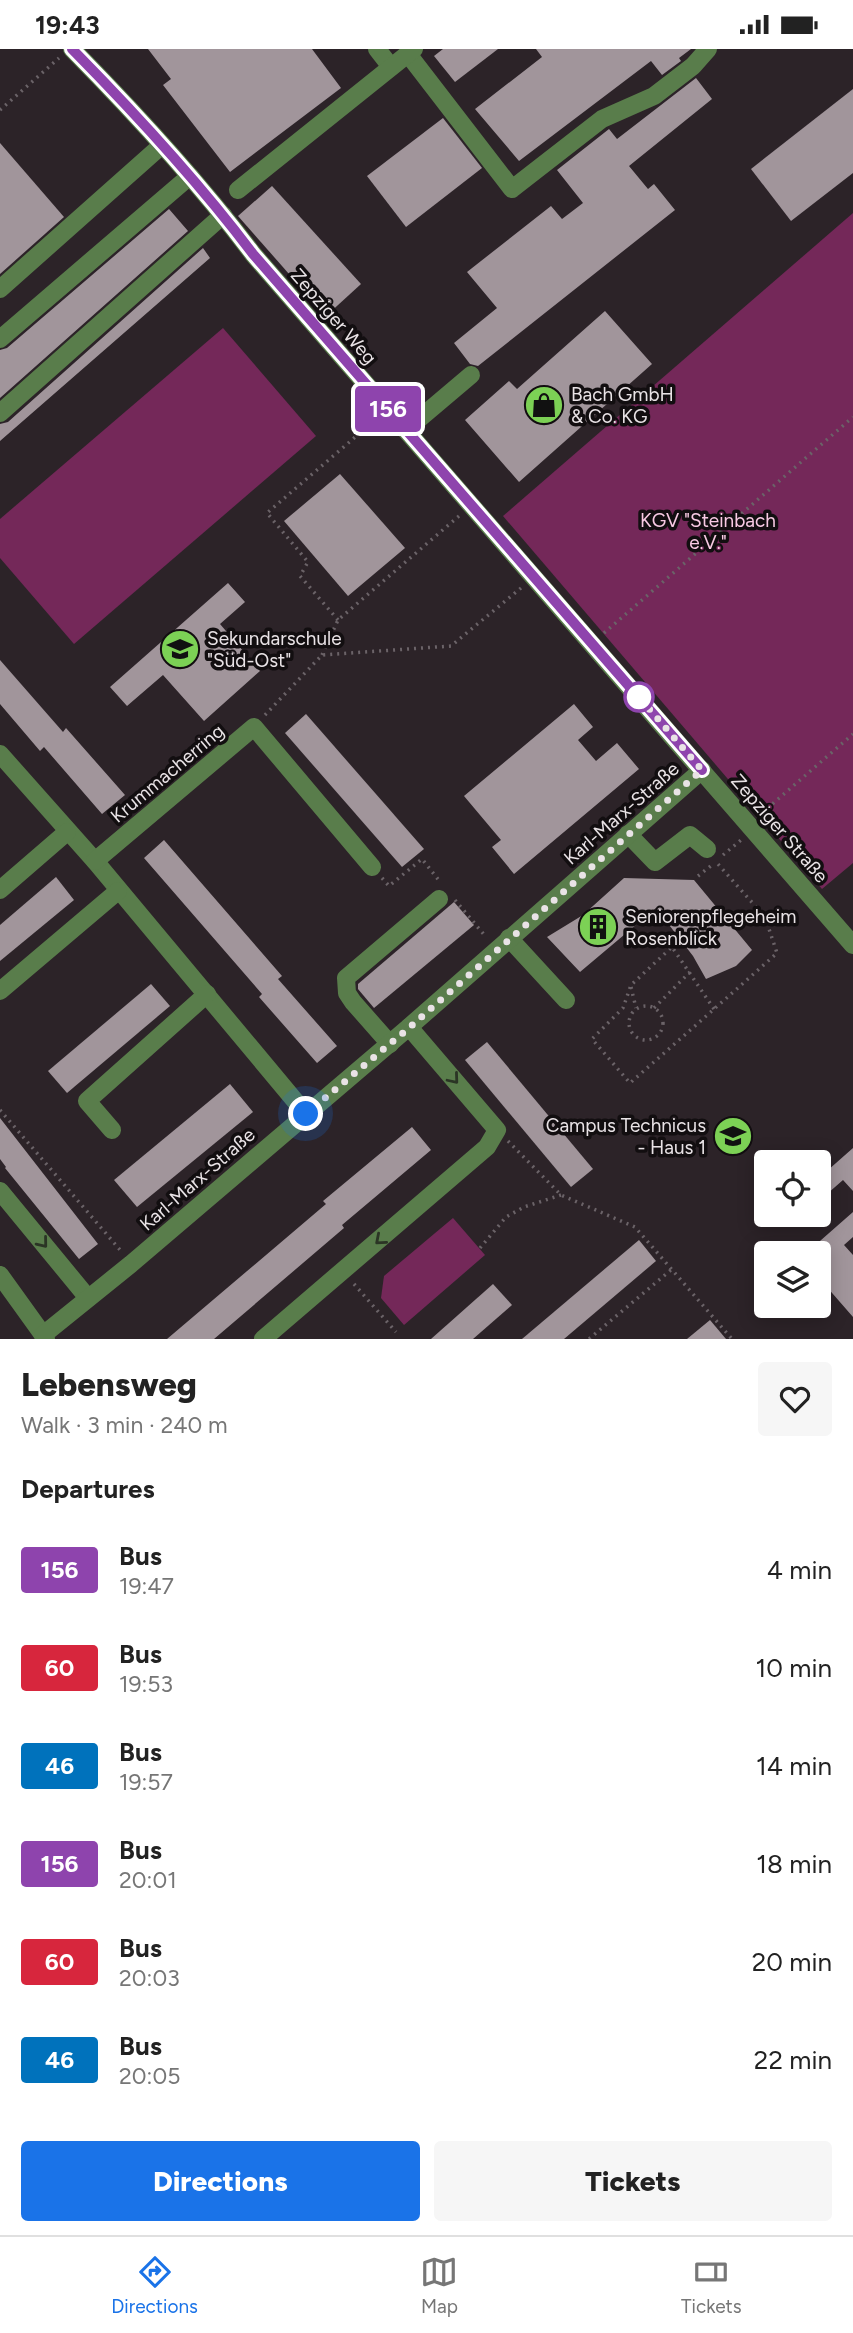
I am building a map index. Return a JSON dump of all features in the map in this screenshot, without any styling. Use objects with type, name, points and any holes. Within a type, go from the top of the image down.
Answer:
[{"type":"street","points":[[377,49],[391,67]]},
{"type":"street","points":[[238,190],[411,52],[512,188],[602,119],[654,96],[693,66],[708,49]]},
{"type":"street","name":"Zepziger Weg","points":[[66,53],[118,95],[190,176],[253,254],[702,770]]},
{"type":"street","points":[[0,289],[162,145]]},
{"type":"street","points":[[0,339],[190,176]]},
{"type":"street","points":[[0,413],[223,215]]},
{"type":"street","points":[[406,430],[471,375]]},
{"type":"street","name":"Krummacherring","points":[[95,861],[254,727],[372,867]]},
{"type":"street","points":[[0,754],[95,861],[306,1114]]},
{"type":"street","name":"Zepziger Straße","points":[[702,770],[853,945]]},
{"type":"street","name":"Karl-Marx-Straße","points":[[45,1337],[410,1027],[509,937],[702,770]]},
{"type":"street","points":[[0,890],[67,832]]},
{"type":"street","points":[[628,834],[655,862],[690,835],[711,855]]},
{"type":"street","points":[[0,991],[118,891]]},
{"type":"street","points":[[390,1044],[353,1002],[347,993],[346,978],[439,899]]},
{"type":"street","points":[[509,937],[566,1000]]},
{"type":"street","points":[[112,1130],[87,1101],[207,994]]},
{"type":"street","points":[[263,1339],[487,1147],[497,1130],[410,1027]]},
{"type":"street","points":[[0,1191],[88,1298]]},
{"type":"street","points":[[0,1275],[45,1337]]},
{"type":"path","points":[[0,110],[66,53]]},
{"type":"path","points":[[338,620],[300,576],[308,562],[267,513],[388,409]]},
{"type":"path","points":[[592,644],[853,417]]},
{"type":"path","points":[[254,727],[322,655],[338,620],[472,506]]},
{"type":"path","points":[[322,655],[451,646],[534,577]]},
{"type":"path","points":[[698,876],[711,855],[751,827],[853,734]]},
{"type":"path","points":[[711,855],[765,917],[777,953],[714,1009],[630,1083],[592,1039],[623,1008],[631,985],[672,947],[714,1009]]},
{"type":"path","points":[[654,1008],[691,972]]},
{"type":"path","points":[[631,985],[636,1009]]},
{"type":"path","points":[[641,1006],[654,1008],[662,1016],[662,1029],[654,1038],[646,1040],[635,1036],[629,1027],[630,1015],[636,1009],[641,1006]]},
{"type":"path","points":[[0,1110],[131,1263]]},
{"type":"path","points":[[497,1130],[561,1195],[635,1227],[732,1339]]},
{"type":"path","points":[[480,1248],[506,1217],[524,1207],[561,1195]]},
{"type":"path","points":[[589,1339],[672,1269]]},
{"type":"path","points":[[343,1272],[396,1332]]},
{"type":"green space","name":"KGV \"Steinbach e.V.\"","points":[[853,213],[853,863],[822,889],[503,516]]},
{"type":"green space","points":[[223,328],[316,436],[74,644],[0,558],[0,519]]},
{"type":"green space","points":[[453,1218],[485,1255],[404,1325],[381,1298],[384,1276]]},
{"type":"building","points":[[148,49],[312,49],[341,88],[230,172],[163,85],[171,79]]},
{"type":"building","points":[[443,49],[498,49],[455,82],[434,56]]},
{"type":"building","points":[[536,49],[691,49],[679,58],[681,61],[662,75],[651,61],[519,161],[475,109],[542,57]]},
{"type":"building","points":[[696,78],[712,99],[629,166],[648,189],[654,184],[675,210],[478,366],[470,364],[454,343],[497,308],[467,272],[551,206],[562,219],[583,203],[557,170],[609,129],[617,139]]},
{"type":"building","points":[[853,89],[853,173],[791,221],[751,169]]},
{"type":"building","points":[[443,118],[482,168],[406,227],[367,176]]},
{"type":"building","points":[[0,143],[64,217],[0,274]]},
{"type":"building","points":[[272,186],[361,284],[326,316],[238,216]]},
{"type":"building","points":[[169,209],[188,231],[0,398],[0,350],[7,348]]},
{"type":"building","points":[[203,248],[210,258],[0,441],[0,424],[8,422]]},
{"type":"building","name":"Bach GmbH & Co. KG","points":[[605,311],[652,364],[519,482],[465,420],[509,381],[517,389]]},
{"type":"building","points":[[340,474],[405,548],[348,596],[284,521]]},
{"type":"building","name":"Sekundarschule \"Süd-Ost\"","points":[[228,583],[245,602],[220,624],[260,671],[204,721],[163,675],[127,706],[110,687]]},
{"type":"building","points":[[0,660],[63,732],[66,728],[125,795],[102,814],[44,747],[40,751],[0,704]]},
{"type":"building","points":[[574,704],[593,727],[578,740],[596,761],[617,743],[639,769],[514,874],[492,847],[501,840],[464,796]]},
{"type":"building","points":[[306,714],[424,849],[402,867],[285,733]]},
{"type":"building","points":[[164,840],[282,976],[278,979],[337,1046],[317,1063],[259,997],[262,994],[144,858]]},
{"type":"building","points":[[56,877],[74,900],[0,961],[0,925]]},
{"type":"building","name":"Seniorenpflegeheim Rosenblick","points":[[624,878],[694,880],[752,950],[736,966],[706,979],[693,956],[656,908],[580,972],[547,937],[583,915]]},
{"type":"building","points":[[454,902],[474,925],[374,1008],[358,989],[358,984]]},
{"type":"building","points":[[151,984],[170,1006],[67,1093],[48,1071]]},
{"type":"building","points":[[487,1042],[593,1169],[571,1187],[465,1060]]},
{"type":"building","points":[[230,1084],[253,1112],[137,1207],[114,1180]]},
{"type":"building","points":[[0,1118],[98,1244],[79,1259],[5,1168],[0,1159]]},
{"type":"building","points":[[412,1127],[431,1150],[342,1225],[344,1228],[214,1339],[167,1339],[326,1204],[323,1201]]},
{"type":"building","points":[[853,1148],[853,1191],[843,1180],[831,1190],[831,1167]]},
{"type":"building","points":[[853,1212],[853,1237],[844,1245],[853,1255],[853,1317],[831,1292],[831,1241],[820,1241]]},
{"type":"building","points":[[639,1240],[656,1261],[564,1339],[522,1339]]},
{"type":"building","points":[[493,1284],[512,1305],[473,1339],[431,1339]]},
{"type":"building","points":[[710,1320],[726,1339],[687,1339]]},
{"type":"bus line","name":"156","points":[[72,49],[118,95],[190,176],[253,254],[702,770]]},
{"type":"place","name":"Bach GmbH & Co. KG","points":[[544,405]]},
{"type":"place","name":"Sekundarschule \"Süd-Ost\"","points":[[180,649]]},
{"type":"place","name":"Seniorenpflegeheim Rosenblick","points":[[598,927]]},
{"type":"place","name":"Campus Technicus - Haus 1","points":[[733,1136]]},
{"type":"route","points":[[306,1114],[410,1027],[509,937],[702,770],[639,697]]}]
